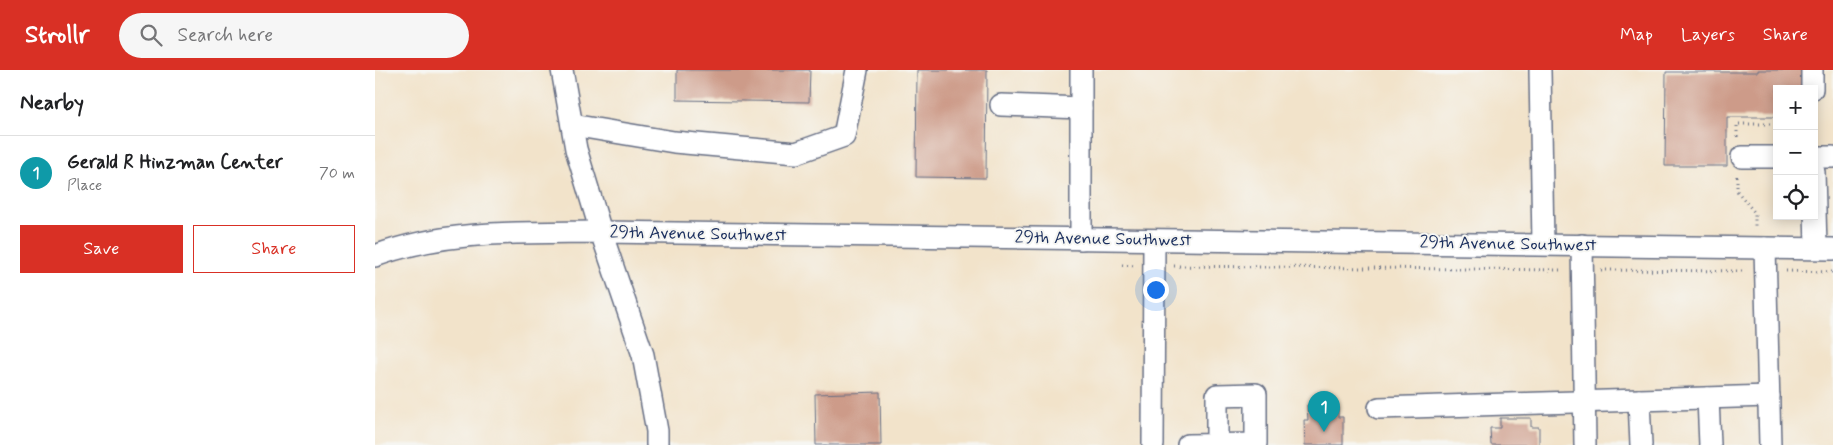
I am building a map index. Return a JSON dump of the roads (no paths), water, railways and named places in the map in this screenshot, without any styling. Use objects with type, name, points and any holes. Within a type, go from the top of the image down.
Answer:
[{"type":"street","points":[[562,70],[576,149],[601,232],[643,355],[657,430],[657,445]]},
{"type":"street","points":[[571,126],[674,142],[797,153],[844,136],[857,70]]},
{"type":"street","points":[[1081,70],[1081,239]]},
{"type":"street","points":[[1540,70],[1543,244]]},
{"type":"street","points":[[1812,70],[1812,85]]},
{"type":"street","points":[[1001,105],[1081,108]]},
{"type":"street","points":[[1742,157],[1773,157]]},
{"type":"street","points":[[1818,157],[1833,157]]},
{"type":"street","points":[[1814,175],[1825,248]]},
{"type":"street","name":"29th Avenue Southwest","points":[[375,256],[397,247],[441,238],[501,233],[601,232],[1825,248]]},
{"type":"street","points":[[1153,445],[1154,240]]},
{"type":"street","points":[[1582,245],[1585,445]]},
{"type":"street","points":[[1765,248],[1770,445]]},
{"type":"street","points":[[1379,408],[1769,396]]},
{"type":"street","points":[[1708,398],[1709,445]]},
{"type":"street","points":[[1639,400],[1641,445]]},
{"type":"street","points":[[1189,445],[1217,444]]},
{"type":"place","name":"Gerald R Hinzman Center","points":[[1324,432]]}]
